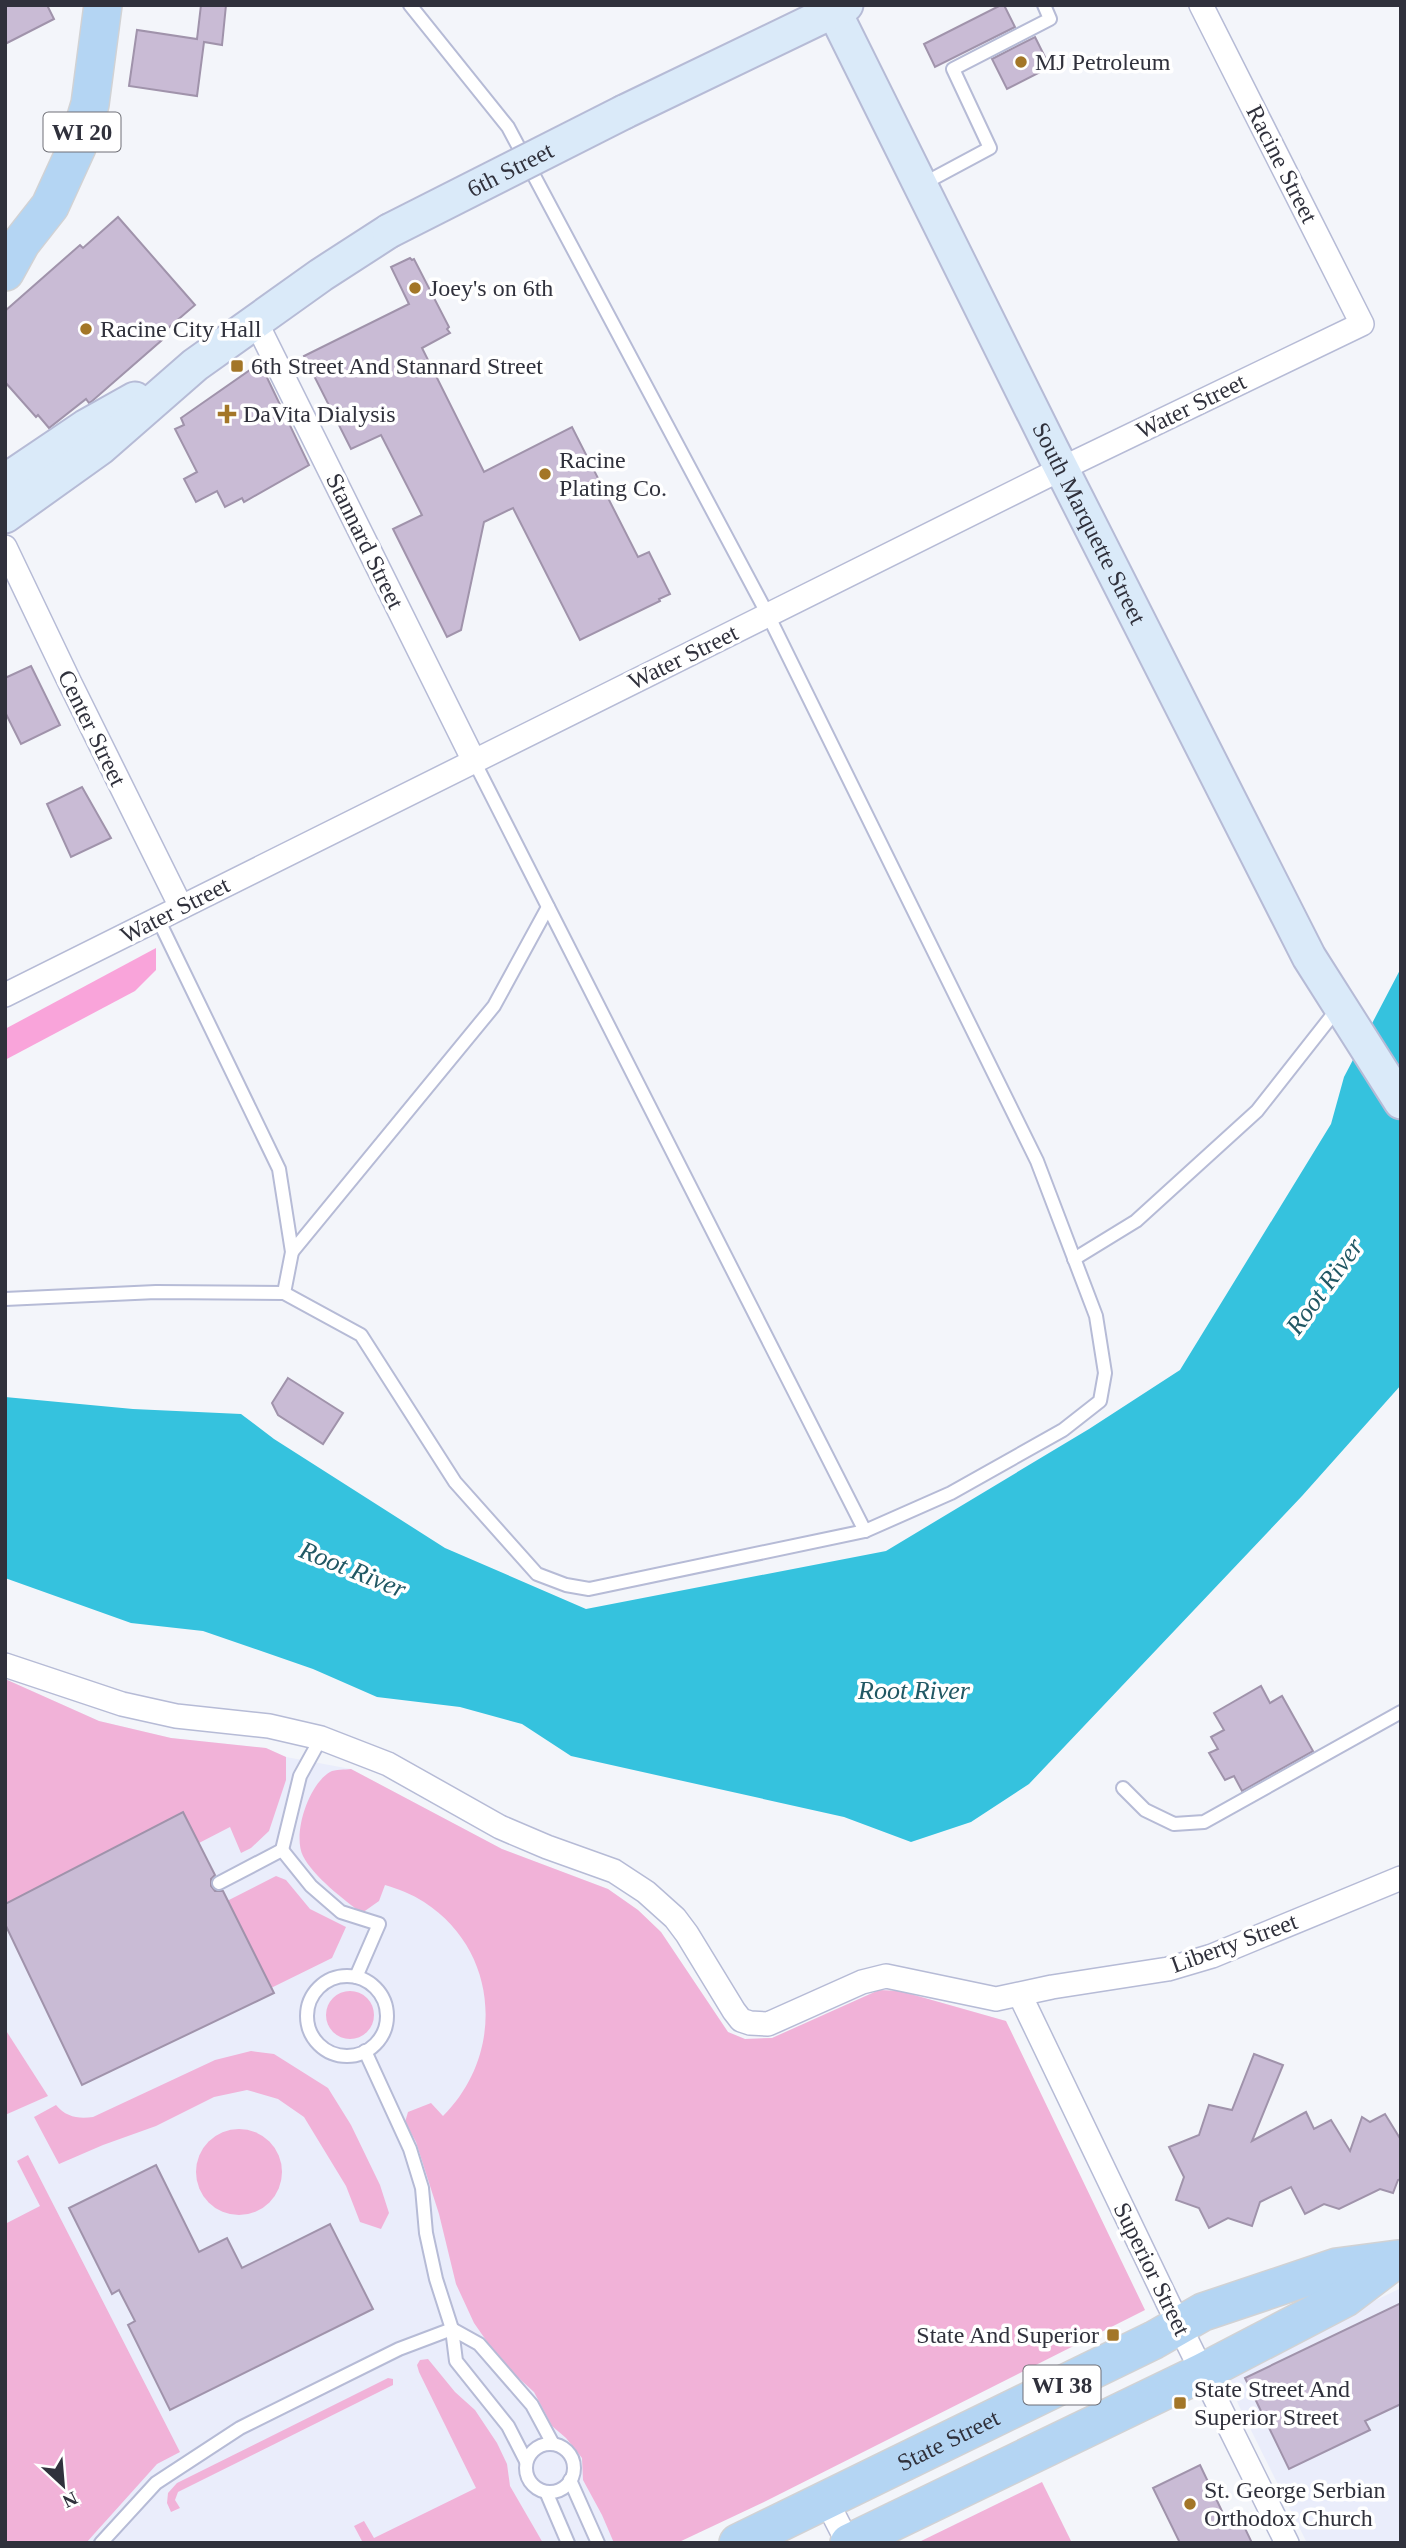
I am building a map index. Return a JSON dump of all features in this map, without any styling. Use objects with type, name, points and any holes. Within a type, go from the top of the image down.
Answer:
[{"type":"main road","name":"WI 20","points":[[10,255],[50,206],[77,147],[90,104],[103,5]]},
{"type":"main road","name":"State Street","points":[[738,2543],[1154,2340],[1203,2312],[1337,2267],[1400,2260]]},
{"type":"main road","name":"State Street","points":[[848,2543],[1203,2372],[1345,2298],[1400,2260]]},
{"type":"street","name":"Racine Street","points":[[1201,5],[1362,324]]},
{"type":"street","name":"South Marquette Street","points":[[837,7],[920,185],[1061,469],[1309,957],[1401,1102]]},
{"type":"street","name":"6th Street","points":[[5,516],[100,448],[195,365],[255,320],[389,231],[837,7]]},
{"type":"street","name":"Stannard Street","points":[[255,320],[474,761]]},
{"type":"street","name":"Water Street","points":[[5,995],[1061,469],[1362,324]]},
{"type":"street","name":"6th Street","points":[[5,481],[85,427],[195,365]]},
{"type":"street","name":"Center Street","points":[[5,547],[68,681],[181,907]]},
{"type":"street","name":"Liberty Street","points":[[5,1665],[149,1711],[269,1726],[321,1738],[388,1764],[500,1827],[594,1863],[631,1881],[675,1918],[734,2011],[741,2020],[750,2023],[768,2024],[780,2020],[862,1982],[886,1976],[996,1999],[1052,1987],[1168,1969],[1212,1956],[1399,1882]]},
{"type":"street","name":"Superior Street","points":[[1020,1995],[1287,2543]]},
{"type":"street","points":[[826,2500],[848,2543]]},
{"type":"lane","points":[[5,1299],[156,1292],[285,1293],[361,1335],[455,1482],[537,1574],[566,1585],[589,1589],[865,1531],[951,1493],[1063,1430],[1100,1401],[1105,1373],[1096,1315],[1037,1161],[768,615],[508,127],[410,5]]},
{"type":"lane","points":[[920,185],[990,148],[953,69],[1049,19],[1044,5]]},
{"type":"lane","points":[[474,761],[865,1531]]},
{"type":"lane","points":[[292,1252],[495,1006],[548,907]]},
{"type":"lane","points":[[158,919],[279,1169],[292,1252],[285,1293]]},
{"type":"lane","points":[[1074,1259],[1136,1221],[1257,1111],[1339,1007]]},
{"type":"lane","points":[[1122,1788],[1145,1810],[1174,1824],[1205,1822],[1401,1712]]},
{"type":"lane","points":[[219,1883],[282,1850],[300,1776],[321,1738]]},
{"type":"lane","points":[[282,1850],[311,1886],[341,1912],[379,1924],[356,1977]]},
{"type":"lane","points":[[356,1977],[377,1990],[386,2011],[386,2023],[382,2035],[365,2051],[340,2055],[328,2051],[310,2033],[308,2008],[312,1996],[320,1986],[331,1979],[356,1977]]},
{"type":"lane","points":[[365,2051],[411,2149],[422,2189],[426,2234],[436,2279],[452,2329],[456,2361],[508,2426],[526,2461]]},
{"type":"lane","points":[[102,2543],[156,2483],[229,2434],[399,2349],[452,2329],[479,2344],[532,2405],[553,2444]]},
{"type":"lane","points":[[547,2494],[562,2490],[575,2471],[567,2450],[553,2444],[536,2448],[526,2461],[525,2469],[531,2485],[547,2494],[568,2543]]},
{"type":"lane","points":[[570,2480],[598,2543]]},
{"type":"shaded area","points":[[156,948],[156,970],[135,991],[5,1060],[5,1029]]},
{"type":"shaded area","points":[[5,1679],[99,1721],[171,1738],[266,1748],[286,1757],[351,1769],[502,1849],[608,1889],[638,1910],[661,1932],[728,2032],[745,2039],[772,2038],[879,1990],[900,1991],[1006,2021],[677,2543],[5,2543]]},
{"type":"shaded area","points":[[5,1679],[99,1721],[171,1738],[266,1748],[286,1757],[286,1780],[269,1831],[251,1848],[241,1853],[230,1827],[199,1843],[183,1813],[5,1904]]},
{"type":"shaded area","points":[[351,1769],[502,1849],[608,1889],[638,1910],[661,1932],[728,2032],[745,2039],[772,2038],[879,1990],[900,1991],[1006,2021],[1145,2310],[677,2543],[614,2543],[583,2480],[582,2458],[552,2426],[534,2392],[502,2363],[474,2323],[456,2284],[439,2214],[416,2142],[405,2122],[408,2112],[431,2103],[443,2116],[463,2091],[477,2063],[484,2034],[485,2004],[480,1975],[468,1947],[449,1923],[424,1902],[385,1885],[379,1901],[362,1913],[321,1879],[303,1856],[300,1847],[301,1823],[315,1787],[330,1772]]},
{"type":"shaded area","points":[[276,1876],[286,1880],[310,1909],[346,1927],[332,1958],[271,1988],[227,1901]]},
{"type":"shaded area","points":[[350,1991],[367,1998],[374,2015],[367,2032],[350,2039],[333,2032],[326,2015],[333,1998]]},
{"type":"shaded area","points":[[5,2029],[48,2096],[5,2115]]},
{"type":"shaded area","points":[[251,2051],[274,2054],[328,2088],[351,2125],[380,2185],[389,2213],[381,2229],[360,2222],[346,2186],[304,2117],[278,2099],[247,2090],[214,2097],[156,2126],[59,2164],[34,2117],[56,2105],[73,2116],[93,2117],[215,2060]]},
{"type":"shaded area","points":[[239,2129],[256,2132],[275,2148],[282,2172],[279,2189],[263,2208],[239,2215],[222,2212],[203,2196],[196,2172],[199,2155],[215,2136]]},
{"type":"shaded area","points":[[28,2155],[180,2452],[157,2464],[86,2543],[5,2543],[5,2224],[40,2206],[17,2161]]},
{"type":"shaded area","points":[[1401,2288],[1401,2543],[1307,2543],[1239,2406],[1231,2387],[1231,2375],[1234,2369]]},
{"type":"shaded area","points":[[428,2359],[455,2392],[475,2410],[497,2443],[507,2464],[510,2486],[543,2543],[363,2543],[354,2526],[364,2521],[374,2538],[476,2488],[419,2372],[417,2365],[420,2360]]},
{"type":"shaded area","points":[[388,2378],[393,2379],[393,2385],[178,2492],[175,2500],[180,2508],[171,2512],[167,2503],[168,2493],[177,2483]]},
{"type":"shaded area","points":[[1042,2482],[1072,2543],[917,2543]]},
{"type":"water","name":"Root River","points":[[1401,968],[1401,1385],[1302,1496],[1029,1784],[971,1822],[911,1842],[844,1817],[571,1756],[522,1724],[460,1707],[377,1697],[313,1669],[203,1631],[131,1623],[5,1578],[5,1397],[133,1409],[241,1414],[274,1439],[445,1548],[586,1609],[886,1551],[1089,1429],[1180,1370],[1331,1124],[1344,1077]]},
{"type":"building","points":[[5,5],[47,5],[54,19],[5,44]]},
{"type":"building","points":[[201,5],[226,5],[222,45],[204,42],[197,96],[129,86],[137,30],[197,39]]},
{"type":"building","points":[[1004,5],[1015,27],[935,67],[924,44]]},
{"type":"building","name":"MJ Petroleum","points":[[1035,37],[1050,67],[1007,89],[992,59]]},
{"type":"building","name":"Racine City Hall","points":[[118,217],[195,305],[159,336],[162,340],[91,402],[86,399],[49,428],[5,382],[5,311],[80,245],[83,248]]},
{"type":"building","name":"Racine Plating Co.","points":[[410,258],[414,259],[450,333],[422,348],[484,472],[572,427],[638,557],[649,552],[670,594],[580,640],[513,508],[484,522],[461,630],[447,637],[393,529],[422,515],[381,435],[351,449],[304,356],[409,304],[391,267]]},
{"type":"building","points":[[260,363],[309,465],[244,502],[242,498],[225,507],[217,491],[196,502],[184,479],[197,472],[175,429],[184,425],[181,418]]},
{"type":"building","points":[[31,666],[60,725],[21,744],[5,712],[5,678]]},
{"type":"building","points":[[82,787],[111,838],[71,857],[47,804]]},
{"type":"building","points":[[288,1378],[343,1413],[323,1444],[278,1415],[272,1403]]},
{"type":"building","points":[[1261,1686],[1270,1703],[1282,1696],[1313,1751],[1242,1791],[1234,1776],[1225,1780],[1209,1753],[1218,1749],[1211,1737],[1224,1730],[1214,1713]]},
{"type":"building","points":[[183,1812],[215,1875],[211,1879],[211,1886],[215,1891],[223,1891],[274,1993],[82,2085],[5,1924],[5,1904]]},
{"type":"building","points":[[1254,2054],[1283,2065],[1252,2141],[1306,2112],[1314,2129],[1331,2120],[1350,2151],[1362,2117],[1370,2122],[1385,2114],[1401,2140],[1401,2179],[1398,2180],[1393,2193],[1380,2189],[1339,2209],[1324,2204],[1305,2214],[1291,2187],[1260,2202],[1252,2226],[1228,2218],[1209,2228],[1199,2208],[1176,2200],[1184,2177],[1169,2147],[1199,2135],[1209,2105],[1232,2110]]},
{"type":"building","points":[[156,2165],[199,2252],[227,2238],[242,2268],[330,2224],[373,2309],[170,2410],[128,2325],[135,2321],[119,2290],[112,2294],[69,2208]]},
{"type":"building","points":[[1401,2303],[1401,2404],[1365,2421],[1370,2430],[1289,2469],[1245,2378]]},
{"type":"building","name":"St. George Serbian Orthodox Church","points":[[1200,2465],[1229,2526],[1241,2520],[1252,2543],[1180,2543],[1153,2488]]},
{"type":"place","name":"MJ Petroleum","points":[[1021,62]]},
{"type":"place","name":"Joey's on 6th","points":[[415,288]]},
{"type":"place","name":"Racine City Hall","points":[[86,329]]},
{"type":"place","name":"6th Street And Stannard Street","points":[[237,366]]},
{"type":"place","name":"DaVita Dialysis","points":[[227,414]]},
{"type":"place","name":"Racine Plating Co.","points":[[545,474]]},
{"type":"place","name":"State And Superior","points":[[1113,2335]]},
{"type":"place","name":"State Street And Superior Street","points":[[1180,2403]]},
{"type":"place","name":"St. George Serbian Orthodox Church","points":[[1190,2504]]}]
